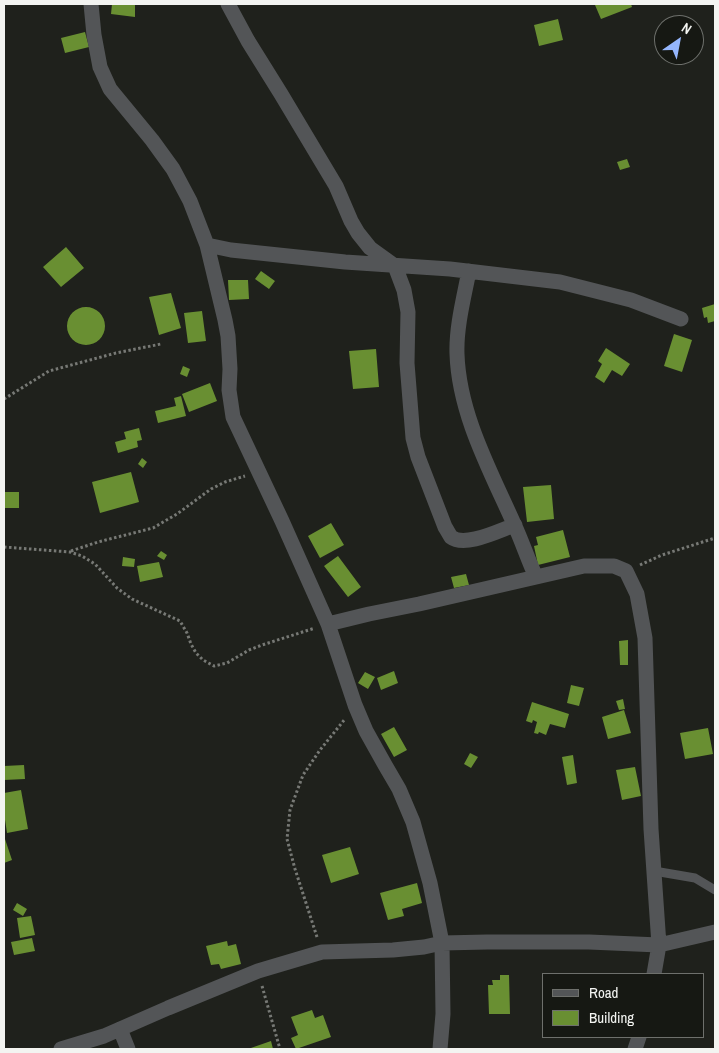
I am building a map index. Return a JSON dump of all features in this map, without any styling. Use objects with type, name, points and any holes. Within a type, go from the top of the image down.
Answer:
[{"type":"street","points":[[91,4],[100,67],[110,89],[173,169],[190,201],[216,278],[228,336],[230,404],[234,417],[328,624],[355,705],[366,731],[399,788],[412,822],[430,883],[442,943],[443,1014],[440,1049]]},
{"type":"street","points":[[228,4],[248,41],[336,186],[351,222],[358,233],[370,248],[395,266],[404,290],[408,312],[407,362],[413,438],[418,457],[445,527],[451,537],[460,541],[474,540],[515,525]]},
{"type":"street","points":[[206,245],[231,250],[395,266],[469,271],[560,282],[631,300],[681,319]]},
{"type":"street","points":[[469,271],[459,321],[456,352],[458,378],[476,438],[536,577]]},
{"type":"street","points":[[328,624],[584,566],[614,566],[626,572],[636,594],[645,638],[648,764],[659,945],[654,973]]},
{"type":"street","points":[[61,1049],[104,1036],[258,971],[322,952],[393,950],[442,943],[487,942],[589,942],[659,945],[715,932]]},
{"type":"street","points":[[120,1029],[128,1049]]},
{"type":"lane","points":[[654,870],[696,878],[715,890]]},
{"type":"path","points":[[4,399],[49,371],[107,355],[161,344]]},
{"type":"path","points":[[70,552],[98,542],[152,528],[177,514],[211,489],[225,482],[259,472]]},
{"type":"path","points":[[626,572],[662,555],[715,538]]},
{"type":"path","points":[[4,547],[70,552],[82,556],[95,564],[117,588],[132,599],[180,621],[196,653],[203,660],[214,666],[228,663],[249,650],[262,645],[328,624]]},
{"type":"path","points":[[322,952],[295,870],[287,839],[290,810],[303,775],[355,705]]},
{"type":"path","points":[[258,971],[280,1049]]},
{"type":"building","points":[[112,4],[135,5],[135,17],[111,14]]},
{"type":"building","points":[[631,4],[632,7],[601,19],[595,5]]},
{"type":"building","points":[[558,19],[563,40],[539,46],[534,25]]},
{"type":"building","points":[[85,32],[89,47],[65,53],[61,38]]},
{"type":"building","points":[[627,159],[630,167],[620,170],[617,162]]},
{"type":"building","points":[[66,247],[84,268],[61,287],[43,267]]},
{"type":"building","points":[[261,271],[275,281],[269,289],[255,279]]},
{"type":"building","points":[[228,280],[248,280],[249,299],[229,300]]},
{"type":"building","points":[[171,293],[181,328],[159,335],[149,297]]},
{"type":"building","points":[[715,304],[715,321],[708,323],[707,317],[704,318],[702,308]]},
{"type":"building","points":[[86,307],[100,312],[105,326],[100,340],[86,345],[72,340],[67,326],[72,312]]},
{"type":"building","points":[[202,311],[206,341],[188,343],[184,313]]},
{"type":"building","points":[[674,334],[692,340],[682,372],[664,366]]},
{"type":"building","points":[[606,348],[630,364],[622,376],[612,370],[604,383],[595,377],[602,364],[598,361]]},
{"type":"building","points":[[376,349],[379,387],[353,389],[349,351]]},
{"type":"building","points":[[183,366],[190,369],[187,377],[180,374]]},
{"type":"building","points":[[210,383],[217,401],[189,412],[182,394]]},
{"type":"building","points":[[181,396],[186,416],[158,423],[155,411],[176,406],[174,398]]},
{"type":"building","points":[[139,428],[142,440],[137,441],[138,447],[118,453],[115,442],[126,439],[124,432]]},
{"type":"building","points":[[142,458],[147,462],[143,468],[138,464]]},
{"type":"building","points":[[131,472],[139,502],[100,513],[92,482]]},
{"type":"building","points":[[551,485],[554,519],[527,522],[523,487]]},
{"type":"building","points":[[4,492],[19,492],[19,508],[4,508]]},
{"type":"building","points":[[331,523],[344,545],[320,558],[308,536]]},
{"type":"building","points":[[563,530],[570,557],[538,565],[534,546],[538,545],[536,537]]},
{"type":"building","points":[[161,551],[167,555],[164,560],[157,556]]},
{"type":"building","points":[[338,556],[361,587],[348,597],[324,566]]},
{"type":"building","points":[[123,557],[135,559],[134,567],[122,566]]},
{"type":"building","points":[[159,562],[163,577],[140,582],[137,566]]},
{"type":"building","points":[[466,574],[469,585],[454,588],[451,577]]},
{"type":"building","points":[[628,640],[628,665],[620,665],[619,641]]},
{"type":"building","points":[[394,671],[398,683],[381,690],[377,678]]},
{"type":"building","points":[[365,672],[375,677],[368,689],[358,683]]},
{"type":"building","points":[[571,685],[584,688],[579,706],[567,703]]},
{"type":"building","points":[[623,699],[625,709],[619,710],[616,701]]},
{"type":"building","points":[[532,702],[569,714],[565,728],[550,724],[546,735],[539,732],[538,734],[534,733],[537,722],[533,720],[532,723],[526,721]]},
{"type":"building","points":[[624,710],[631,733],[608,739],[602,717]]},
{"type":"building","points":[[394,727],[407,750],[394,757],[381,734]]},
{"type":"building","points":[[708,728],[713,754],[685,759],[680,733]]},
{"type":"building","points":[[470,753],[478,757],[471,768],[464,764]]},
{"type":"building","points":[[573,755],[577,783],[567,785],[562,757]]},
{"type":"building","points":[[24,765],[25,779],[4,780],[4,766]]},
{"type":"building","points":[[635,767],[641,796],[622,800],[616,770]]},
{"type":"building","points":[[21,790],[28,829],[7,833],[4,793]]},
{"type":"building","points":[[4,836],[12,860],[4,863]]},
{"type":"building","points":[[350,847],[359,874],[331,883],[322,855]]},
{"type":"building","points":[[417,883],[422,903],[402,909],[404,916],[388,920],[380,893]]},
{"type":"building","points":[[17,903],[27,909],[23,916],[13,910]]},
{"type":"building","points":[[31,916],[35,935],[20,938],[17,918]]},
{"type":"building","points":[[32,938],[35,951],[14,955],[11,942]]},
{"type":"building","points":[[227,941],[228,946],[236,944],[241,964],[221,969],[219,964],[211,965],[206,946]]},
{"type":"building","points":[[500,975],[509,975],[510,1014],[489,1014],[488,985],[493,985],[492,980],[500,980]]},
{"type":"building","points":[[312,1010],[315,1018],[323,1015],[331,1037],[296,1049],[291,1038],[298,1035],[291,1017]]},
{"type":"building","points":[[271,1041],[273,1049],[248,1049]]}]
